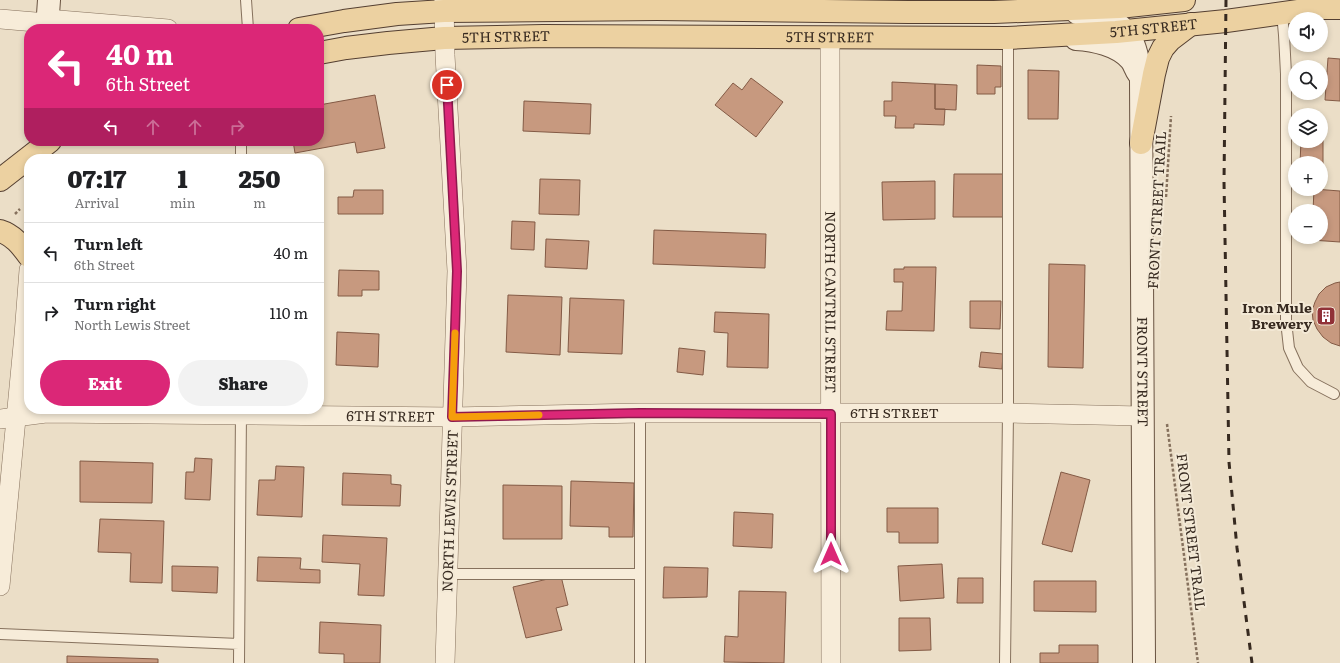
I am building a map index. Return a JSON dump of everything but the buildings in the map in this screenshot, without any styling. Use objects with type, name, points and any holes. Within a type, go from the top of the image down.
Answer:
[{"type":"main road","name":"5TH STREET","points":[[324,25],[444,6],[657,9],[830,6],[994,6],[1054,10],[1119,7],[1184,0]]},
{"type":"main road","name":"5TH STREET","points":[[324,52],[374,45],[444,38],[543,36],[1008,38],[1127,31],[1319,8],[1340,8]]},
{"type":"main road","points":[[1141,143],[1158,58],[1163,48],[1170,40],[1191,24]]},
{"type":"main road","points":[[0,180],[24,161]]},
{"type":"main road","points":[[0,231],[16,239],[24,249]]},
{"type":"street","name":"NORTH LEWIS STREET","points":[[444,6],[444,38],[457,271],[445,663]]},
{"type":"street","points":[[1054,10],[1102,17],[1115,22],[1127,31]]},
{"type":"street","points":[[0,20],[48,18],[113,24]]},
{"type":"street","name":"FRONT STREET","points":[[1127,31],[1134,44],[1141,80],[1144,663]]},
{"type":"street","name":"FRONT STREET","points":[[1037,36],[1086,39],[1102,43],[1119,50],[1131,60],[1141,80]]},
{"type":"street","name":"NORTH CANTRIL STREET","points":[[830,37],[831,663]]},
{"type":"street","points":[[0,586],[8,418],[24,305]]},
{"type":"street","name":"6TH STREET","points":[[324,414],[452,417],[640,413],[1008,413],[1142,416]]},
{"type":"street","name":"6TH STREET","points":[[8,418],[38,414]]},
{"type":"lane","points":[[246,0],[248,24]]},
{"type":"lane","points":[[1282,13],[1286,74],[1286,321],[1289,348],[1298,368],[1311,382],[1334,394]]},
{"type":"lane","points":[[1005,663],[1008,413],[1008,38]]},
{"type":"lane","points":[[640,413],[640,663]]},
{"type":"lane","points":[[239,663],[241,414]]},
{"type":"lane","points":[[448,574],[640,574]]},
{"type":"lane","points":[[0,634],[239,644]]},
{"type":"path","name":"FRONT STREET TRAIL","points":[[1165,202],[1171,110]]},
{"type":"path","name":"FRONT STREET TRAIL","points":[[1167,418],[1198,663]]},
{"type":"railway","points":[[1226,0],[1224,182],[1229,462],[1237,548],[1252,663]]},
{"type":"slow traffic","points":[[455,333],[452,417],[539,415]]},
{"type":"place","name":"Iron Mule Brewery","points":[[1326,316]]},
{"type":"route","points":[[447,85],[457,271],[452,417],[640,413],[831,414],[831,554]]}]
